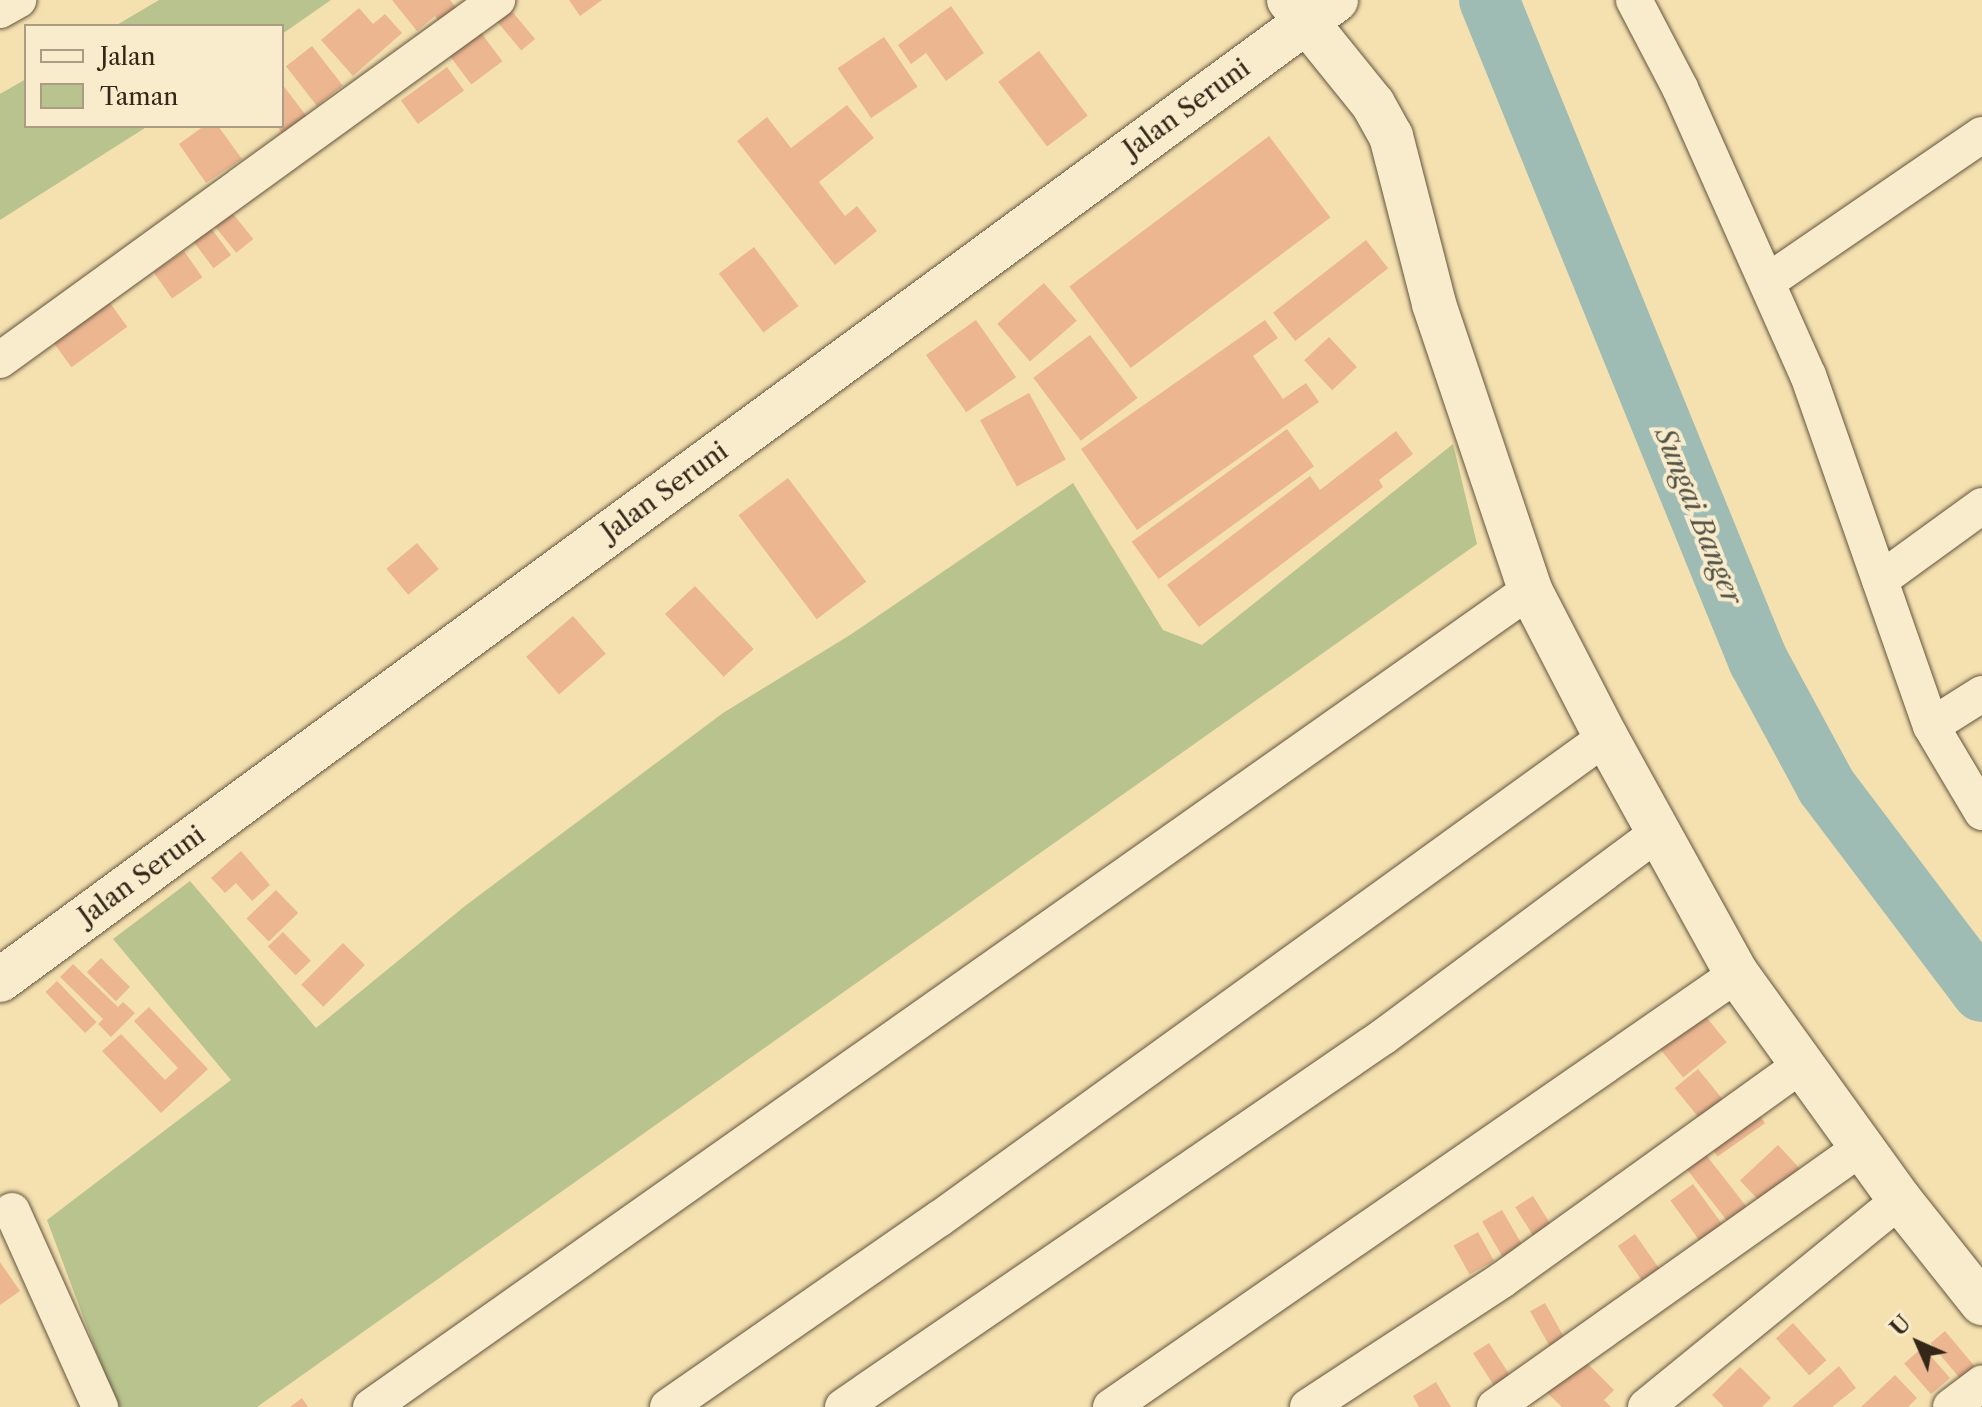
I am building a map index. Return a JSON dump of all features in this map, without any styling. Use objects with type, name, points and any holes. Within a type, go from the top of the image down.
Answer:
[{"type":"main road","points":[[1315,7],[1391,136],[1434,304],[1530,590],[1606,737],[1737,974],[1900,1200],[1982,1303]]},
{"type":"main road","name":"Jalan Seruni","points":[[0,980],[1315,7]]},
{"type":"street","points":[[0,10],[18,0]]},
{"type":"street","points":[[0,360],[497,0]]},
{"type":"street","points":[[1634,0],[1680,88],[1808,375],[1931,726],[1982,812]]},
{"type":"street","points":[[1767,282],[1982,135]]},
{"type":"street","points":[[1880,580],[1982,506]]},
{"type":"street","points":[[371,1407],[1530,590]]},
{"type":"street","points":[[1931,726],[1982,694]]},
{"type":"street","points":[[668,1407],[939,1219],[1606,737]]},
{"type":"street","points":[[843,1407],[1383,1037],[1659,832]]},
{"type":"street","points":[[1111,1407],[1737,974]]},
{"type":"street","points":[[1308,1407],[1502,1280],[1801,1065]]},
{"type":"street","points":[[1495,1407],[1862,1147]]},
{"type":"street","points":[[1666,1400],[1900,1200]]},
{"type":"street","points":[[12,1211],[100,1407]]},
{"type":"street","points":[[1951,1407],[1982,1384]]},
{"type":"green space","points":[[159,0],[331,0],[284,33],[284,24],[118,24]]},
{"type":"green space","points":[[24,80],[24,128],[145,128],[0,220],[0,94]]},
{"type":"green space","points":[[1453,444],[1477,544],[257,1407],[117,1407],[47,1220],[231,1080],[113,939],[190,881],[316,1028],[465,906],[723,713],[850,635],[1073,483],[1163,630],[1202,645]]},
{"type":"building","points":[[392,0],[450,0],[457,9],[440,23],[435,16],[417,31]]},
{"type":"building","points":[[569,0],[602,0],[580,16]]},
{"type":"building","points":[[951,6],[984,53],[946,81],[926,53],[911,64],[898,45]]},
{"type":"building","points":[[359,8],[373,24],[385,14],[402,33],[353,76],[321,40]]},
{"type":"building","points":[[510,9],[535,39],[521,50],[496,21]]},
{"type":"building","points":[[479,30],[502,61],[471,85],[448,53]]},
{"type":"building","points":[[884,37],[918,87],[871,118],[838,68]]},
{"type":"building","points":[[312,46],[343,85],[317,106],[286,66]]},
{"type":"building","points":[[1039,51],[1088,116],[1047,146],[998,82]]},
{"type":"building","points":[[447,67],[464,90],[418,124],[401,101]]},
{"type":"building","points":[[284,87],[308,118],[284,136],[278,128],[284,128]]},
{"type":"building","points":[[847,105],[874,138],[819,182],[845,216],[857,206],[877,231],[835,265],[737,141],[767,117],[791,148]]},
{"type":"building","points":[[201,128],[219,128],[242,159],[206,183],[179,144]]},
{"type":"building","points":[[1269,136],[1330,217],[1131,368],[1069,286]]},
{"type":"building","points":[[225,204],[253,239],[236,253],[208,218]]},
{"type":"building","points":[[204,219],[231,255],[214,268],[186,232]]},
{"type":"building","points":[[1366,240],[1388,268],[1295,341],[1273,313]]},
{"type":"building","points":[[754,247],[799,306],[763,333],[719,273]]},
{"type":"building","points":[[184,251],[202,277],[172,298],[154,272]]},
{"type":"building","points":[[1044,283],[1077,321],[1030,361],[997,324]]},
{"type":"building","points":[[102,292],[127,327],[71,367],[46,333]]},
{"type":"building","points":[[976,320],[1016,377],[966,412],[926,355]]},
{"type":"building","points":[[1265,320],[1278,338],[1253,356],[1283,399],[1306,383],[1319,402],[1137,530],[1081,449]]},
{"type":"building","points":[[1090,335],[1138,398],[1081,441],[1033,378]]},
{"type":"building","points":[[1329,337],[1357,367],[1332,390],[1304,360]]},
{"type":"building","points":[[1029,393],[1066,459],[1017,487],[980,420]]},
{"type":"building","points":[[1287,429],[1314,466],[1159,579],[1132,542]]},
{"type":"building","points":[[1396,431],[1413,454],[1379,480],[1383,487],[1199,627],[1167,585],[1310,476],[1320,490]]},
{"type":"building","points":[[788,478],[866,582],[817,619],[738,515]]},
{"type":"building","points":[[417,543],[439,569],[408,595],[386,569]]},
{"type":"building","points":[[695,586],[754,649],[724,677],[665,614]]},
{"type":"building","points":[[573,616],[606,654],[559,694],[526,657]]},
{"type":"building","points":[[241,851],[270,885],[252,901],[236,883],[225,893],[211,878]]},
{"type":"building","points":[[276,890],[298,913],[269,941],[247,918]]},
{"type":"building","points":[[283,932],[311,961],[296,975],[268,947]]},
{"type":"building","points":[[343,943],[365,965],[323,1007],[301,985]]},
{"type":"building","points":[[101,958],[130,987],[116,1001],[87,972]]},
{"type":"building","points":[[73,964],[118,1007],[123,1002],[135,1013],[111,1037],[98,1024],[103,1019],[60,977]]},
{"type":"building","points":[[57,981],[97,1022],[85,1033],[45,992]]},
{"type":"building","points":[[149,1007],[208,1069],[161,1113],[102,1051],[121,1034],[165,1080],[178,1068],[134,1021]]},
{"type":"building","points":[[1699,1008],[1727,1042],[1683,1077],[1655,1043]]},
{"type":"building","points":[[1698,1069],[1729,1107],[1706,1126],[1675,1088]]},
{"type":"building","points":[[1753,1106],[1765,1123],[1718,1156],[1705,1139]]},
{"type":"building","points":[[1778,1145],[1801,1169],[1762,1205],[1740,1180]]},
{"type":"building","points":[[1703,1151],[1747,1207],[1728,1222],[1684,1166]]},
{"type":"building","points":[[1693,1184],[1723,1225],[1700,1242],[1670,1200]]},
{"type":"building","points":[[1533,1196],[1554,1230],[1536,1241],[1515,1207]]},
{"type":"building","points":[[1502,1210],[1524,1247],[1504,1259],[1482,1222]]},
{"type":"building","points":[[1478,1232],[1494,1261],[1470,1274],[1454,1246]]},
{"type":"building","points":[[1635,1234],[1664,1276],[1647,1288],[1618,1246]]},
{"type":"building","points":[[0,1262],[20,1291],[0,1305]]},
{"type":"building","points":[[1545,1303],[1566,1341],[1551,1349],[1530,1311]]},
{"type":"building","points":[[1793,1323],[1826,1360],[1809,1376],[1776,1338]]},
{"type":"building","points":[[1945,1331],[1977,1369],[1963,1382],[1930,1343]]},
{"type":"building","points":[[1489,1343],[1512,1378],[1496,1389],[1473,1353]]},
{"type":"building","points":[[1923,1347],[1950,1378],[1931,1394],[1904,1363]]},
{"type":"building","points":[[1576,1352],[1614,1390],[1604,1400],[1611,1407],[1562,1407],[1541,1387]]},
{"type":"building","points":[[1839,1366],[1856,1388],[1832,1407],[1792,1407]]},
{"type":"building","points":[[1740,1367],[1771,1398],[1762,1407],[1724,1407],[1712,1395]]},
{"type":"building","points":[[1895,1375],[1917,1398],[1908,1407],[1861,1407]]},
{"type":"building","points":[[1436,1382],[1451,1407],[1419,1407],[1413,1396]]},
{"type":"building","points":[[302,1398],[308,1407],[290,1407]]},
{"type":"waterway","name":"Sungai Banger","points":[[1489,0],[1758,660],[1826,786],[1982,992]]}]
